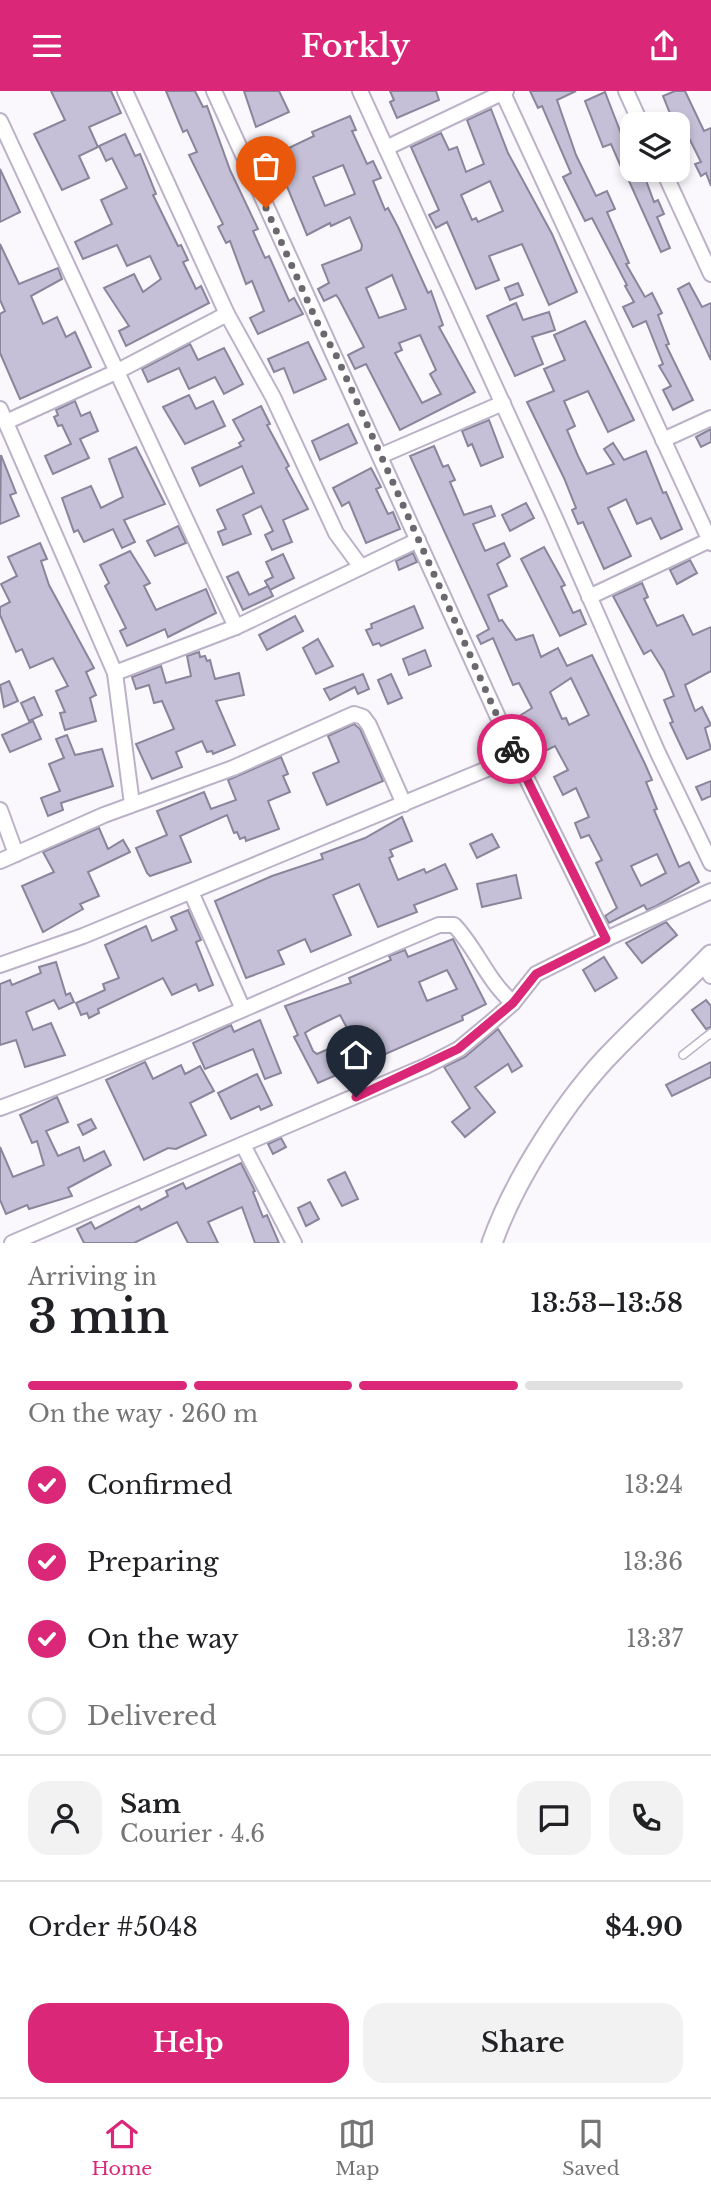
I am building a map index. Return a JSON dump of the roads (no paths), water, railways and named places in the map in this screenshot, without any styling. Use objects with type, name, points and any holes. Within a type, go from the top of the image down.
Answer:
[{"type":"main road","points":[[492,1243],[527,1171],[571,1100],[613,1051],[708,965]]},
{"type":"street","points":[[125,91],[227,314],[273,397],[336,533],[361,567]]},
{"type":"street","points":[[214,91],[516,757],[606,939]]},
{"type":"street","points":[[360,91],[503,403],[658,753],[711,863]]},
{"type":"street","points":[[626,91],[636,112]]},
{"type":"street","points":[[386,148],[504,92],[710,541],[589,597]]},
{"type":"street","points":[[0,121],[236,627]]},
{"type":"street","points":[[669,182],[707,254],[711,274]]},
{"type":"street","points":[[132,804],[115,673],[3,415],[116,372],[227,314]]},
{"type":"street","points":[[380,456],[503,403]]},
{"type":"street","points":[[663,440],[711,418]]},
{"type":"street","points":[[115,673],[236,627],[418,540]]},
{"type":"street","points":[[0,861],[132,804],[233,768],[354,714],[363,717],[369,725],[404,804]]},
{"type":"street","points":[[0,965],[191,892],[516,757]]},
{"type":"street","points":[[0,810],[16,854]]},
{"type":"street","points":[[12,1243],[426,1066],[458,1049],[513,1003],[536,974],[711,891]]},
{"type":"street","points":[[191,892],[243,1007]]},
{"type":"street","points":[[0,1108],[101,1070],[439,925],[454,925],[490,981],[513,1003]]},
{"type":"street","points":[[243,1145],[294,1243]]},
{"type":"lane","points":[[683,1055],[711,1033]]}]
